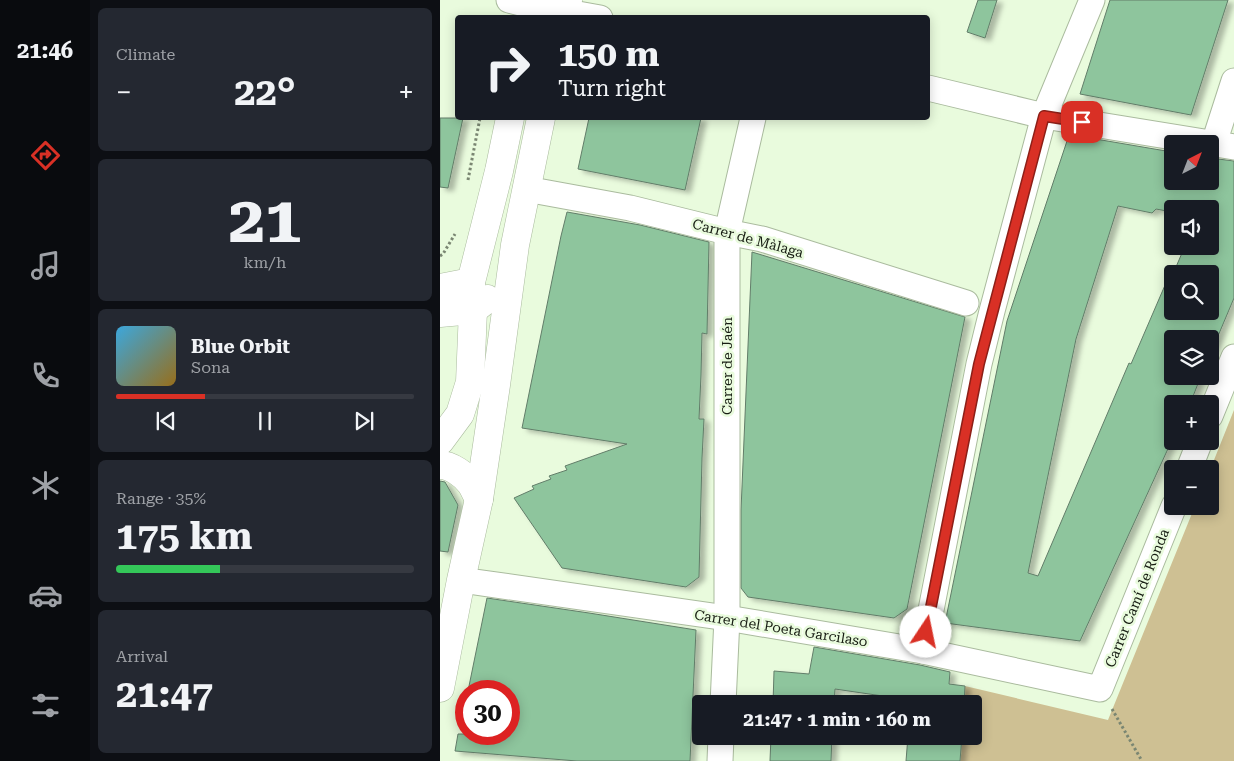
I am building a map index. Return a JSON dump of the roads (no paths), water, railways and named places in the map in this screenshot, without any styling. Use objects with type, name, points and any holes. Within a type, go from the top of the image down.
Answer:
[{"type":"street","points":[[923,652],[979,364],[1044,116],[1092,0]]},
{"type":"street","points":[[527,6],[565,10],[587,15]]},
{"type":"street","points":[[930,88],[1044,116],[1224,145],[1234,81]]},
{"type":"street","points":[[440,441],[460,414],[470,382],[476,298],[510,120]]},
{"type":"street","points":[[440,688],[444,645],[479,499],[509,281],[541,120]]},
{"type":"street","name":"Carrer de Jaén","points":[[723,695],[727,618],[727,232],[753,120]]},
{"type":"street","name":"Carrer de Màlaga","points":[[526,189],[630,208],[762,239],[966,303]]},
{"type":"street","points":[[440,313],[476,298],[509,281]]},
{"type":"street","points":[[440,288],[476,298]]},
{"type":"street","points":[[476,298],[482,357],[496,385]]},
{"type":"street","points":[[1219,395],[1234,357]]},
{"type":"street","points":[[440,464],[459,472],[470,482],[479,499]]},
{"type":"street","name":"Carrer Camí de Ronda","points":[[1100,689],[1170,515]]},
{"type":"street","name":"Carrer del Poeta Garcilaso","points":[[460,580],[727,618],[923,652],[1100,689]]},
{"type":"street","points":[[720,761],[721,745]]}]
